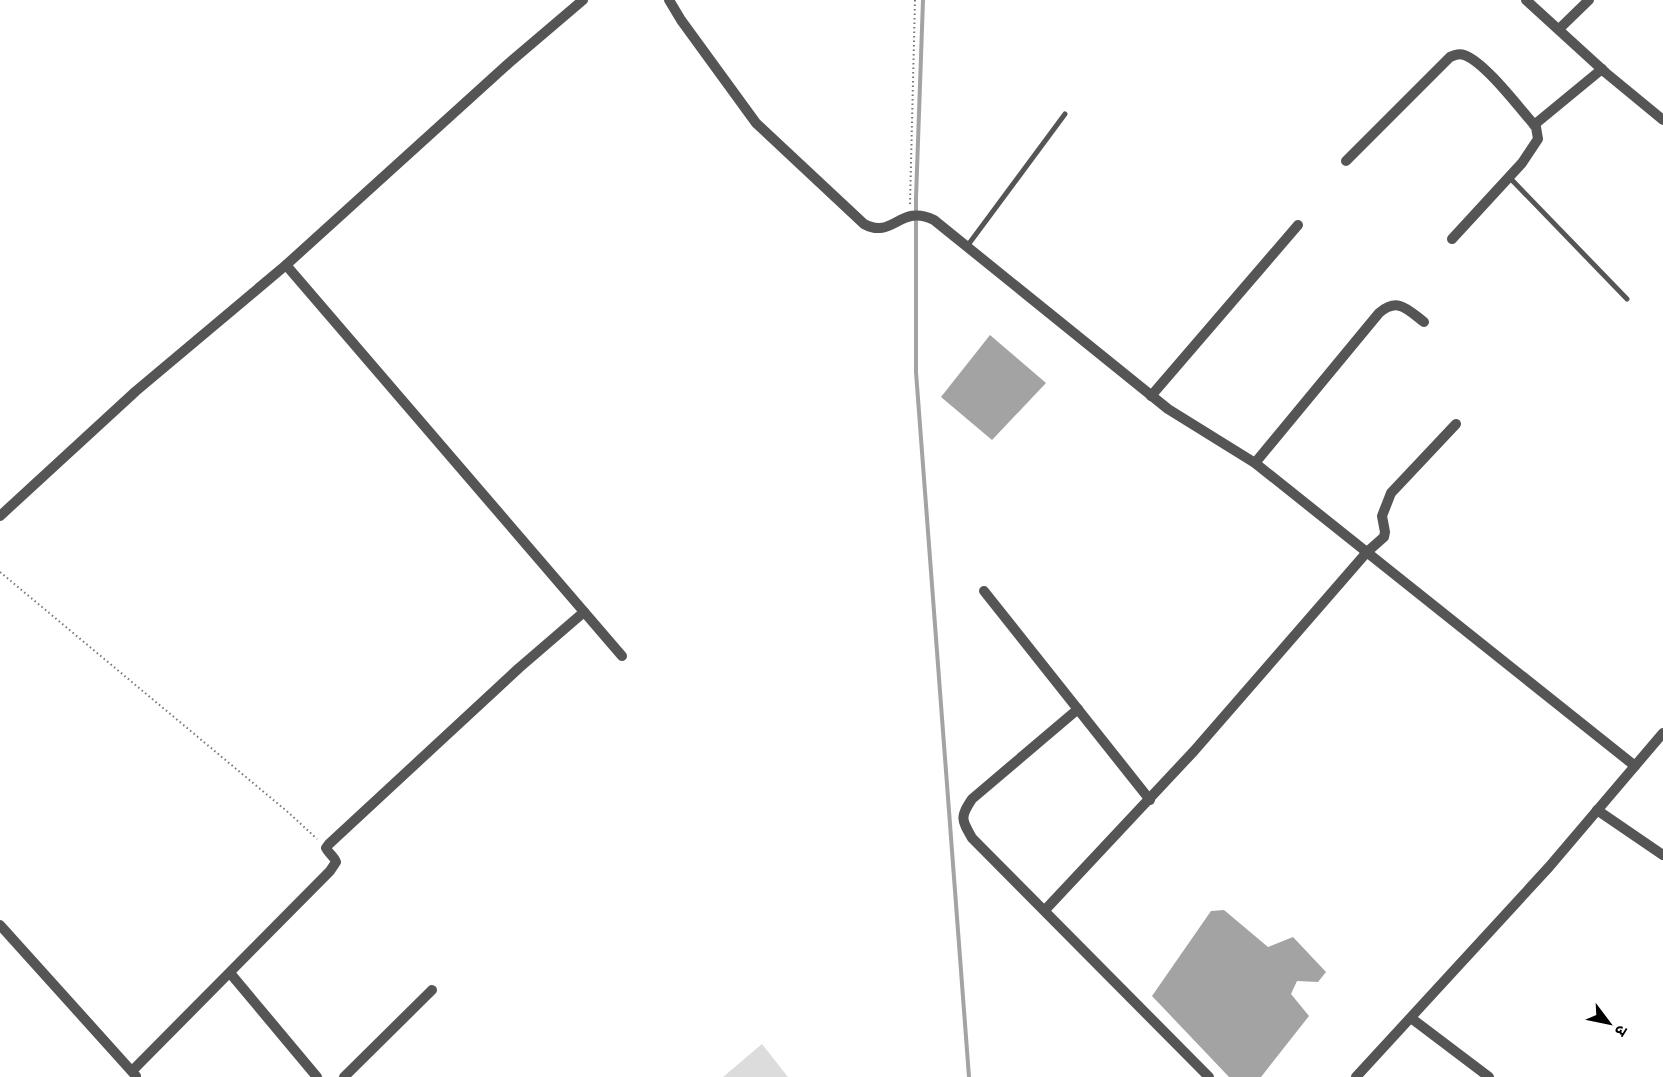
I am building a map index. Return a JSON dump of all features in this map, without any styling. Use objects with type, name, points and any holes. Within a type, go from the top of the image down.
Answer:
[{"type":"street","points":[[0,516],[136,391],[286,265],[583,0]]},
{"type":"street","points":[[669,0],[756,123],[864,224],[882,229],[915,215],[934,220],[1168,410],[1255,463],[1635,766]]},
{"type":"street","points":[[1526,0],[1602,69],[1663,120]]},
{"type":"street","points":[[1559,29],[1589,0]]},
{"type":"street","points":[[1346,160],[1450,57],[1458,54],[1473,59],[1534,125],[1538,132],[1538,139],[1522,163],[1452,239]]},
{"type":"street","points":[[1534,125],[1602,69]]},
{"type":"street","points":[[1151,396],[1298,225]]},
{"type":"street","points":[[286,265],[622,656]]},
{"type":"street","points":[[1255,463],[1379,313],[1389,305],[1397,304],[1424,322]]},
{"type":"street","points":[[1045,910],[1150,800],[1367,552],[1384,537],[1382,516],[1391,493],[1456,424]]},
{"type":"street","points":[[984,591],[1150,800]]},
{"type":"street","points":[[0,925],[134,1074],[334,866],[336,862],[327,848],[494,691],[584,612]]},
{"type":"street","points":[[1078,709],[972,799],[963,813],[963,822],[972,838],[1209,1077]]},
{"type":"street","points":[[1356,1077],[1549,867],[1663,733]]},
{"type":"street","points":[[1597,810],[1663,855]]},
{"type":"street","points":[[230,973],[317,1077]]},
{"type":"street","points":[[344,1077],[432,990]]},
{"type":"street","points":[[1411,1018],[1489,1077]]},
{"type":"lane","points":[[968,246],[1065,114]]},
{"type":"lane","points":[[1509,177],[1627,299]]},
{"type":"path","points":[[915,0],[915,215]]},
{"type":"path","points":[[0,572],[289,813],[327,848]]},
{"type":"shaded area","points":[[990,335],[1046,383],[992,440],[941,397]]},
{"type":"shaded area","points":[[1224,910],[1268,947],[1293,937],[1326,972],[1318,982],[1297,981],[1291,994],[1309,1016],[1261,1077],[1229,1077],[1152,996],[1211,911]]},
{"type":"shaded area","points":[[762,1044],[788,1077],[723,1077]]},
{"type":"waterway","points":[[923,0],[916,198],[916,372],[969,1077]]}]
